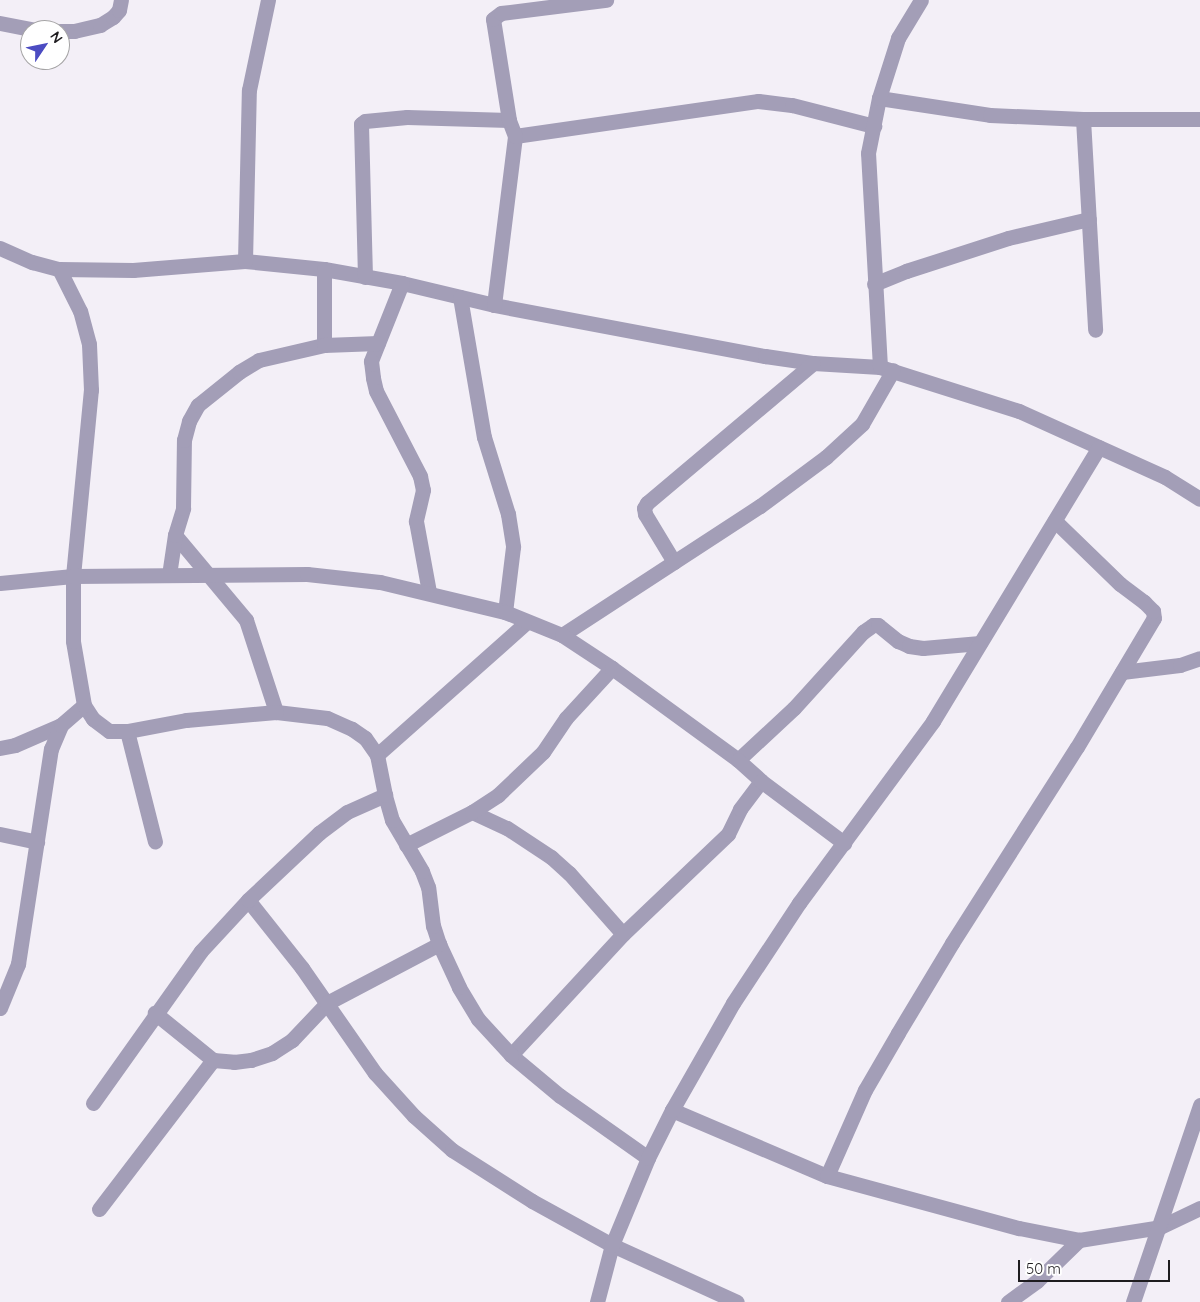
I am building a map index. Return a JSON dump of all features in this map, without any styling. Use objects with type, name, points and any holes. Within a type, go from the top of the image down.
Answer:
[{"type":"street","points":[[70,31],[100,25],[113,18],[118,10],[120,0]]},
{"type":"street","points":[[245,261],[249,90],[268,0]]},
{"type":"street","points":[[494,304],[515,136],[509,120],[494,19],[501,13],[551,3],[606,0]]},
{"type":"street","points":[[562,635],[760,506],[826,457],[862,424],[887,368],[874,284],[868,153],[879,98],[898,38],[921,0]]},
{"type":"street","points":[[0,23],[20,27]]},
{"type":"street","points":[[879,98],[990,115],[1083,119],[1200,119]]},
{"type":"street","points":[[515,136],[758,101],[792,105],[874,126]]},
{"type":"street","points":[[365,277],[361,124],[365,121],[406,117],[509,120]]},
{"type":"street","points":[[1083,119],[1095,330]]},
{"type":"street","points":[[874,284],[906,271],[1008,238],[1089,219]]},
{"type":"street","points":[[0,248],[32,262],[59,269],[133,270],[245,261],[324,269],[765,356],[887,368],[1019,411],[1165,478],[1200,499]]},
{"type":"street","points":[[59,269],[80,311],[89,353],[90,390],[73,576],[73,641],[84,705],[93,719],[109,731],[128,731],[186,720],[276,712],[327,718],[352,729],[365,738],[377,755],[384,795],[392,820],[422,871],[428,887],[432,926],[439,944],[459,987],[478,1019],[511,1056],[560,1096],[648,1158]]},
{"type":"street","points":[[324,269],[324,344]]},
{"type":"street","points":[[402,283],[371,361],[376,391],[420,476],[423,490],[416,521],[429,592]]},
{"type":"street","points":[[460,297],[484,437],[508,514],[513,547],[505,612]]},
{"type":"street","points":[[169,575],[175,535],[183,508],[184,440],[189,421],[198,405],[239,372],[259,360],[324,344],[378,343]]},
{"type":"street","points":[[674,562],[645,514],[644,508],[647,502],[813,362]]},
{"type":"street","points":[[597,1302],[612,1246],[648,1158],[672,1110],[733,1003],[799,903],[933,721],[1099,447]]},
{"type":"street","points":[[827,1176],[865,1090],[898,1033],[1154,618],[1153,611],[1120,584],[1055,521]]},
{"type":"street","points":[[175,535],[246,620],[276,712]]},
{"type":"street","points":[[0,583],[73,576],[307,574],[380,582],[429,592],[505,612],[562,635],[612,668],[738,760],[761,781],[844,843]]},
{"type":"street","points":[[377,755],[527,622]]},
{"type":"street","points":[[738,760],[794,708],[863,632],[873,625],[878,625],[898,641],[909,646],[923,648],[980,644]]},
{"type":"street","points":[[1122,672],[1180,665],[1200,658]]},
{"type":"street","points":[[406,845],[472,812],[498,795],[543,752],[566,718],[612,668]]},
{"type":"street","points":[[0,748],[15,745],[60,724],[84,705]]},
{"type":"street","points":[[0,1008],[18,964],[51,749],[60,724]]},
{"type":"street","points":[[128,731],[154,842]]},
{"type":"street","points":[[511,1056],[624,934],[728,834],[740,809],[761,781]]},
{"type":"street","points":[[92,1103],[155,1013],[201,952],[248,900],[319,833],[347,812],[384,795]]},
{"type":"street","points":[[472,812],[507,828],[551,857],[569,873],[624,934]]},
{"type":"street","points":[[0,834],[37,842]]},
{"type":"street","points":[[248,900],[328,1003],[375,1073],[414,1116],[452,1150],[532,1201],[612,1246],[737,1302]]},
{"type":"street","points":[[155,1013],[213,1060],[234,1062],[251,1060],[272,1053],[292,1040],[328,1003],[439,944]]},
{"type":"street","points":[[98,1209],[213,1060]]},
{"type":"street","points":[[1133,1302],[1200,1105]]},
{"type":"street","points":[[672,1110],[827,1176],[1019,1228],[1079,1240],[1160,1227],[1200,1208]]},
{"type":"street","points":[[1008,1302],[1037,1280],[1079,1240]]}]
